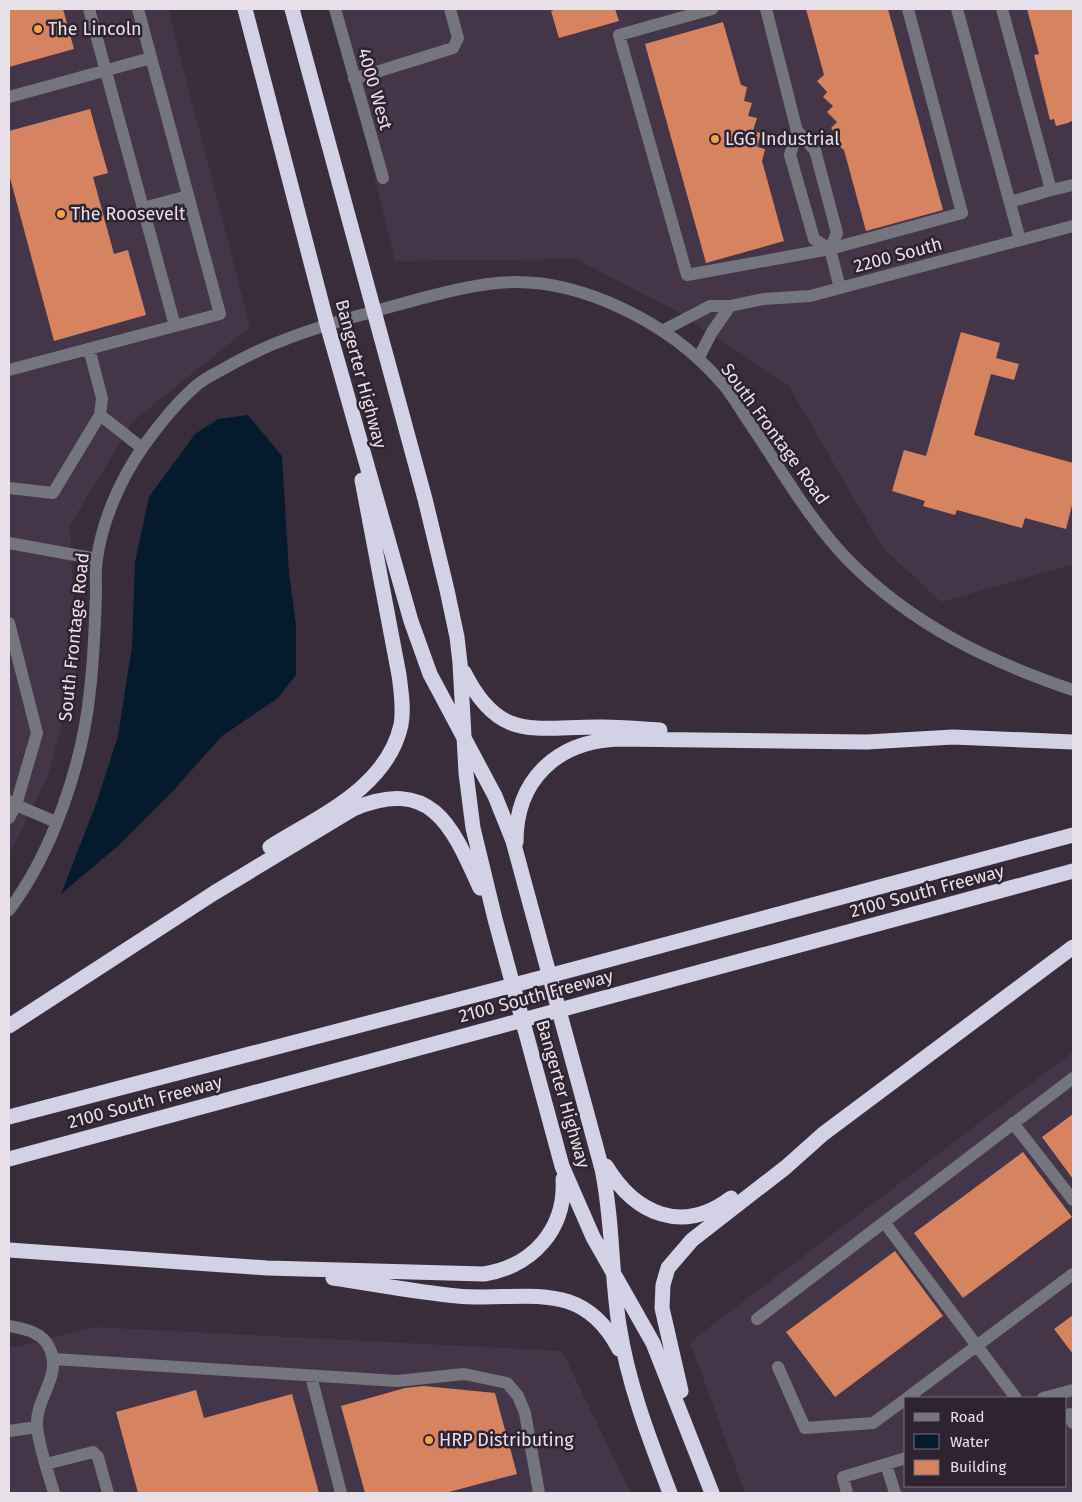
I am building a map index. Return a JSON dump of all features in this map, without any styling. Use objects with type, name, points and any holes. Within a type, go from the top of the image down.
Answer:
[{"type":"highway","name":"Bangerter Highway","points":[[246,9],[327,324],[414,630],[430,674],[495,796],[516,850],[600,1156],[610,1213],[617,1312],[626,1363],[635,1397],[670,1493]]},
{"type":"highway","name":"Bangerter Highway","points":[[292,9],[436,542],[457,636],[469,808],[495,919],[562,1166],[587,1226],[653,1343],[712,1493]]},
{"type":"highway","points":[[214,893],[240,866],[364,786],[389,756],[401,724],[402,698],[399,675],[344,385]]},
{"type":"highway","points":[[460,663],[483,704],[501,718],[523,727],[536,729],[603,727],[866,742]]},
{"type":"highway","points":[[516,850],[519,812],[533,780],[557,756],[584,744],[616,739],[866,742],[953,737],[1073,742]]},
{"type":"highway","points":[[9,1026],[214,893],[353,809],[381,799],[402,799],[428,808],[451,827],[495,919]]},
{"type":"highway","name":"2100 South Freeway","points":[[9,1117],[557,974],[1073,835]]},
{"type":"highway","name":"2100 South Freeway","points":[[9,1159],[1073,871]]},
{"type":"highway","points":[[600,1156],[617,1185],[635,1201],[662,1214],[694,1215],[720,1206],[781,1161],[823,1134],[1073,947]]},
{"type":"highway","points":[[692,1441],[662,1308],[663,1286],[668,1268],[692,1240],[786,1167],[823,1134]]},
{"type":"highway","points":[[9,1250],[267,1268],[474,1274],[510,1267],[526,1259],[538,1249],[556,1222],[563,1196],[562,1166]]},
{"type":"highway","points":[[267,1268],[443,1295],[536,1295],[564,1299],[586,1310],[606,1327],[626,1363]]},
{"type":"street","points":[[89,9],[175,326]]},
{"type":"street","points":[[9,370],[220,314],[138,9]]},
{"type":"street","name":"4000 West","points":[[335,9],[383,178]]},
{"type":"street","points":[[354,79],[453,48],[458,38],[450,9]]},
{"type":"street","points":[[712,9],[619,34],[687,275],[830,249],[962,213],[908,9]]},
{"type":"street","points":[[766,9],[796,131],[790,155],[814,239],[830,249]]},
{"type":"street","points":[[957,9],[1020,240]]},
{"type":"street","points":[[1002,9],[1051,190]]},
{"type":"street","points":[[9,97],[151,58]]},
{"type":"street","points":[[796,131],[815,150],[837,233],[830,249],[840,288]]},
{"type":"street","points":[[1010,202],[1073,185]]},
{"type":"street","points":[[143,208],[188,196]]},
{"type":"street","name":"2200 South","points":[[662,331],[710,306],[730,306],[754,300],[802,298],[1073,226]]},
{"type":"street","name":"South Frontage Road","points":[[9,910],[20,895],[56,822],[77,758],[90,692],[97,559],[112,504],[142,448],[198,384],[244,357],[327,324],[458,289],[501,282],[540,284],[576,291],[617,306],[662,331],[698,359],[722,382],[792,489],[821,528],[848,559],[874,583],[905,610],[958,643],[1016,671],[1073,690]]},
{"type":"street","points":[[698,359],[712,332],[730,306]]},
{"type":"street","points":[[9,488],[53,493],[100,414],[102,398],[89,349]]},
{"type":"street","points":[[100,414],[142,448]]},
{"type":"street","points":[[9,543],[97,559]]},
{"type":"street","points":[[9,623],[37,733],[12,803],[9,818]]},
{"type":"street","points":[[12,803],[56,822]]},
{"type":"street","points":[[757,1318],[1073,1078]]},
{"type":"street","points":[[1013,1123],[1073,1200]]},
{"type":"street","points":[[884,1222],[1015,1397]]},
{"type":"street","points":[[909,1397],[1073,1274]]},
{"type":"street","points":[[9,1326],[27,1329],[39,1335],[49,1346],[54,1359],[52,1375],[38,1414],[37,1427],[54,1493]]},
{"type":"street","points":[[54,1359],[397,1382],[464,1374],[507,1383],[518,1396],[525,1413],[539,1493]]},
{"type":"street","points":[[778,1368],[805,1428],[873,1424],[904,1401]]},
{"type":"street","points":[[311,1376],[341,1493]]},
{"type":"street","points":[[1047,1397],[1073,1390]]},
{"type":"street","points":[[9,1431],[37,1427]]},
{"type":"street","points":[[46,1464],[93,1452],[98,1457],[108,1493]]},
{"type":"street","points":[[848,1493],[843,1477],[904,1459]]},
{"type":"street","points":[[886,1464],[895,1493]]},
{"type":"shaded area","points":[[9,9],[168,9],[250,327],[133,421],[70,525],[76,671],[49,773],[9,855]]},
{"type":"shaded area","points":[[334,9],[1073,9],[1073,564],[941,602],[882,547],[789,386],[676,311],[576,259],[395,261]]},
{"type":"shaded area","points":[[1073,1052],[1073,1493],[745,1493],[690,1342]]},
{"type":"shaded area","points":[[93,1327],[562,1351],[631,1493],[9,1493],[9,1347]]},
{"type":"water","points":[[248,415],[282,456],[289,573],[296,625],[296,675],[278,698],[222,736],[172,792],[119,845],[61,894],[96,804],[118,736],[132,646],[135,562],[149,497],[195,434],[218,419]]},
{"type":"building","name":"The Lincoln","points":[[9,9],[63,9],[74,49],[9,67]]},
{"type":"building","points":[[557,9],[615,9],[619,21],[559,38],[551,11]]},
{"type":"building","points":[[806,9],[888,9],[943,210],[866,231],[844,150],[834,142],[839,137],[831,128],[837,122],[827,112],[833,106],[823,97],[827,92],[817,81],[824,75]]},
{"type":"building","points":[[1027,9],[1073,9],[1073,120],[1068,123],[1056,126],[1054,119],[1050,120],[1034,55],[1039,54]]},
{"type":"building","name":"LGG Industrial","points":[[723,22],[741,85],[747,87],[744,101],[752,103],[748,116],[757,118],[753,131],[761,133],[757,147],[765,149],[762,161],[784,241],[706,263],[645,44]]},
{"type":"building","name":"The Roosevelt","points":[[90,109],[108,173],[93,177],[114,254],[128,250],[146,315],[54,341],[9,174],[9,131]]},
{"type":"building","points":[[961,332],[1000,343],[996,358],[1019,364],[1014,380],[991,374],[974,435],[1073,463],[1073,501],[1066,529],[1025,518],[1022,528],[957,510],[955,515],[923,506],[925,501],[892,491],[904,450],[926,456]]},
{"type":"building","points":[[1073,1114],[1073,1179],[1042,1137]]},
{"type":"building","points":[[1023,1152],[1072,1217],[963,1298],[914,1233]]},
{"type":"building","points":[[895,1251],[943,1316],[835,1397],[786,1332]]},
{"type":"building","points":[[1073,1315],[1073,1354],[1054,1329]]},
{"type":"building","name":"HRP Distributing","points":[[424,1386],[495,1393],[517,1474],[445,1493],[365,1493],[341,1406],[405,1388]]},
{"type":"building","points":[[196,1390],[204,1418],[292,1394],[319,1493],[138,1493],[116,1412]]},
{"type":"place","name":"The Lincoln","points":[[38,29]]},
{"type":"place","name":"LGG Industrial","points":[[715,139]]},
{"type":"place","name":"The Roosevelt","points":[[61,214]]},
{"type":"place","name":"HRP Distributing","points":[[429,1440]]}]
